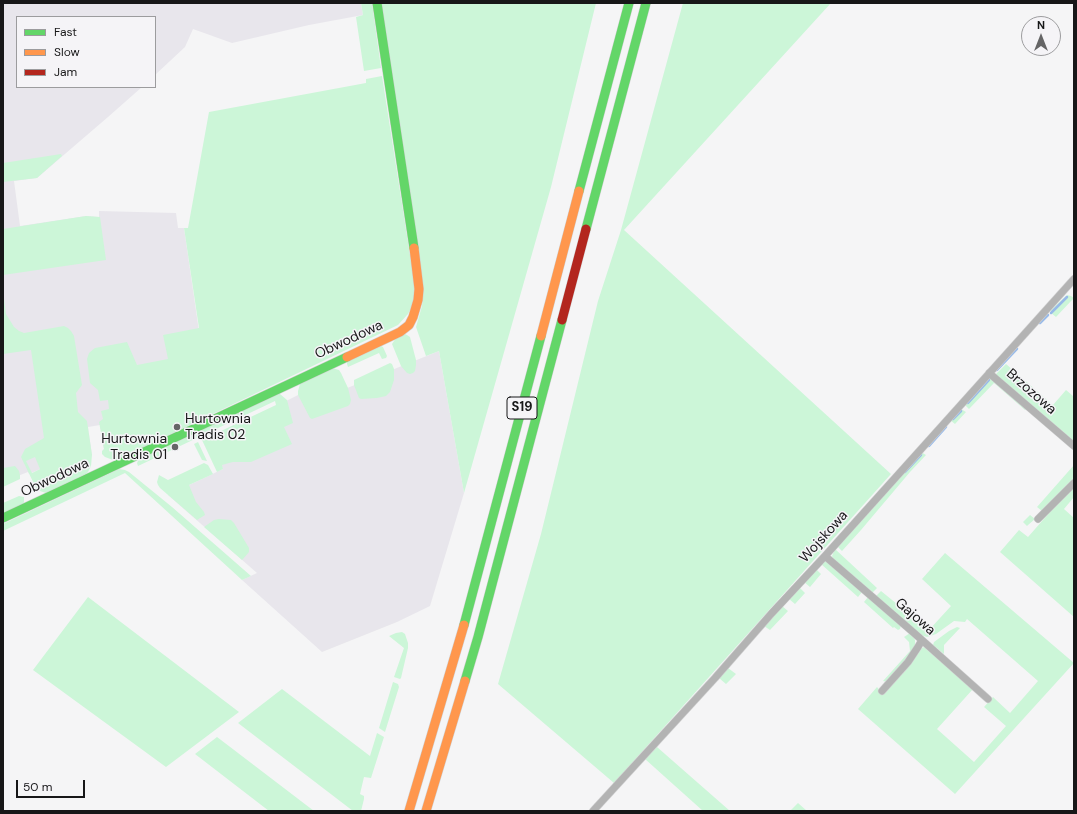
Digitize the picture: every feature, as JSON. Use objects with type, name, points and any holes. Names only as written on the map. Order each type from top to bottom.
[{"type":"main road","name":"Obwodowa","points":[[3,518],[400,332],[409,325],[418,300],[418,278],[377,3]]},
{"type":"main road","name":"S19","points":[[409,811],[462,634],[629,3]]},
{"type":"main road","name":"S19","points":[[426,811],[478,637],[646,3]]},
{"type":"street","name":"Wojskowa","points":[[593,811],[1074,279]]},
{"type":"street","name":"Brzozowa","points":[[989,372],[1074,446]]},
{"type":"street","points":[[1038,519],[1074,484]]},
{"type":"street","name":"Gajowa","points":[[825,556],[988,699]]},
{"type":"street","points":[[882,691],[908,662],[922,640]]},
{"type":"shaded area","points":[[3,3],[361,3],[363,15],[309,25],[232,43],[193,29],[185,47],[156,74],[156,16],[16,16],[16,88],[141,88],[37,178],[14,181],[20,226],[86,216],[99,217],[99,211],[176,213],[178,228],[184,228],[209,400],[104,450],[100,425],[88,427],[92,455],[49,465],[29,474],[28,472],[15,477],[3,472]]},
{"type":"shaded area","points":[[439,351],[464,493],[430,606],[397,622],[322,652],[242,580],[257,573],[168,495],[223,469],[212,445],[286,401],[298,395],[315,401]]},
{"type":"green space","points":[[361,3],[372,3],[381,68],[364,71],[356,17],[363,15]]},
{"type":"green space","points":[[381,3],[596,3],[551,187],[464,493],[439,351],[426,356],[416,327],[422,306],[423,294]]},
{"type":"green space","points":[[683,3],[831,3],[624,230],[891,474],[614,783],[498,684],[541,534],[598,301],[621,230]]},
{"type":"green space","points":[[382,76],[415,287],[414,302],[408,314],[398,325],[119,459],[113,460],[105,457],[102,454],[104,449],[99,422],[103,419],[101,411],[109,409],[108,400],[100,401],[98,390],[90,383],[87,359],[89,353],[95,348],[127,342],[137,365],[168,359],[163,335],[199,328],[184,228],[188,228],[209,112],[366,83],[366,79]]},
{"type":"green space","points":[[61,154],[62,156],[37,178],[3,182],[3,163]]},
{"type":"green space","points":[[86,216],[100,217],[106,260],[3,275],[3,229]]},
{"type":"green space","points":[[3,291],[6,314],[14,327],[19,331],[24,333],[64,326],[71,331],[74,336],[82,385],[76,393],[78,412],[87,421],[92,455],[91,466],[86,474],[46,493],[37,490],[21,457],[25,449],[44,438],[31,350],[3,354]],"holes":[[[35,457],[40,469],[32,473],[26,461]]]},
{"type":"green space","points":[[1067,295],[1074,299],[1056,317],[1051,313],[1051,310]]},
{"type":"green space","points":[[405,334],[410,337],[416,360],[415,371],[410,374],[407,373],[401,366],[392,344],[396,338]]},
{"type":"green space","points":[[381,346],[383,347],[387,356],[386,358],[382,359],[379,353],[348,367],[347,362]]},
{"type":"green space","points":[[390,363],[394,369],[394,380],[390,392],[386,396],[377,398],[359,398],[354,385],[354,380]]},
{"type":"green space","points":[[1006,364],[1053,405],[1066,390],[1073,396],[1074,395],[1074,443],[997,378],[996,374]]},
{"type":"green space","points":[[332,368],[339,370],[341,373],[348,388],[351,400],[350,404],[312,419],[310,418],[298,395],[300,384]]},
{"type":"green space","points":[[988,378],[990,378],[1026,409],[1025,410],[994,383],[969,409],[964,404]]},
{"type":"green space","points":[[276,394],[280,394],[287,400],[293,423],[284,427],[292,444],[251,462],[233,462],[222,465],[223,469],[217,472],[202,440],[276,405],[275,401],[138,466],[137,463],[139,459]]},
{"type":"green space","points":[[961,409],[966,412],[955,424],[950,420]]},
{"type":"green space","points":[[198,442],[207,461],[202,460],[194,444]]},
{"type":"green space","points":[[921,452],[926,455],[842,551],[837,546]]},
{"type":"green space","points":[[204,463],[208,465],[213,474],[189,485],[196,502],[205,515],[197,520],[160,488],[157,482],[159,475],[168,480]]},
{"type":"green space","points":[[1074,465],[1074,478],[1042,511],[1037,507]]},
{"type":"green space","points":[[15,466],[19,471],[20,479],[3,487],[3,468]]},
{"type":"green space","points":[[119,469],[129,472],[172,507],[251,576],[242,580],[125,473],[3,531],[3,524]]},
{"type":"green space","points":[[1074,488],[1074,497],[1064,509],[1074,518],[1074,617],[1000,552],[1019,530],[1028,537],[1057,504]]},
{"type":"green space","points":[[19,496],[24,497],[23,504],[3,513],[3,503]]},
{"type":"green space","points":[[1030,515],[1035,519],[1027,526],[1023,522]]},
{"type":"green space","points":[[214,520],[231,520],[249,548],[249,552],[242,560],[204,527]]},
{"type":"green space","points":[[835,549],[877,588],[872,593],[834,560],[832,556]]},
{"type":"green space","points":[[945,553],[1074,663],[955,794],[858,709],[877,687],[882,693],[905,671],[924,647],[973,689],[937,729],[974,762],[1006,726],[984,707],[993,697],[1010,713],[1038,681],[967,619],[965,622],[954,621],[936,634],[927,637],[921,635],[876,596],[881,591],[929,630],[951,606],[922,579]]},
{"type":"green space","points":[[826,560],[862,592],[858,597],[821,564]]},
{"type":"green space","points":[[816,569],[821,574],[810,587],[804,582]]},
{"type":"green space","points":[[799,587],[805,593],[795,604],[789,599]]},
{"type":"green space","points":[[88,597],[239,712],[166,767],[33,670]]},
{"type":"green space","points":[[868,597],[901,625],[900,629],[898,630],[894,627],[893,628],[864,602]]},
{"type":"green space","points":[[782,606],[788,611],[770,630],[764,626]]},
{"type":"green space","points":[[957,627],[960,628],[944,645],[944,654],[933,645],[934,642]]},
{"type":"green space","points":[[402,632],[405,634],[408,648],[400,679],[394,677],[404,648],[389,636]]},
{"type":"green space","points":[[910,633],[915,640],[915,646],[908,658],[888,682],[883,681],[910,651],[909,642],[904,637]]},
{"type":"green space","points":[[728,668],[736,674],[726,684],[719,678]]},
{"type":"green space","points":[[393,682],[398,684],[399,687],[385,732],[379,728]]},
{"type":"green space","points":[[282,689],[370,756],[377,733],[384,737],[371,778],[364,777],[360,794],[364,796],[361,811],[353,811],[238,723]]},
{"type":"green space","points":[[217,737],[314,811],[269,811],[195,754]]},
{"type":"green space","points":[[657,747],[730,811],[703,811],[645,759]]},
{"type":"green space","points":[[798,803],[807,811],[790,811]]},
{"type":"waterway","points":[[1051,313],[1067,297]]},
{"type":"waterway","points":[[1040,323],[1048,315]]},
{"type":"waterway","points":[[997,370],[1017,349]]},
{"type":"waterway","points":[[968,403],[989,380]]},
{"type":"waterway","points":[[953,419],[961,411]]},
{"type":"waterway","points":[[929,446],[946,427]]},
{"type":"waterway","points":[[905,472],[921,455]]},
{"type":"traffic: fast","points":[[377,3],[414,248]]},
{"type":"traffic: fast","points":[[579,191],[629,3]]},
{"type":"traffic: fast","points":[[586,229],[646,3]]},
{"type":"traffic: fast","points":[[465,681],[562,320]]},
{"type":"traffic: fast","points":[[464,625],[541,336]]},
{"type":"traffic: fast","points":[[3,518],[347,357]]},
{"type":"traffic: slow","points":[[541,336],[579,191]]},
{"type":"traffic: slow","points":[[347,357],[400,332],[409,325],[418,300],[419,289],[414,248]]},
{"type":"traffic: slow","points":[[409,811],[464,625]]},
{"type":"traffic: slow","points":[[426,811],[465,681]]},
{"type":"traffic: jam","points":[[562,320],[586,229]]},
{"type":"place","name":"Hurtownia Tradis 02","points":[[177,427]]},
{"type":"place","name":"Hurtownia Tradis 01","points":[[175,447]]}]
